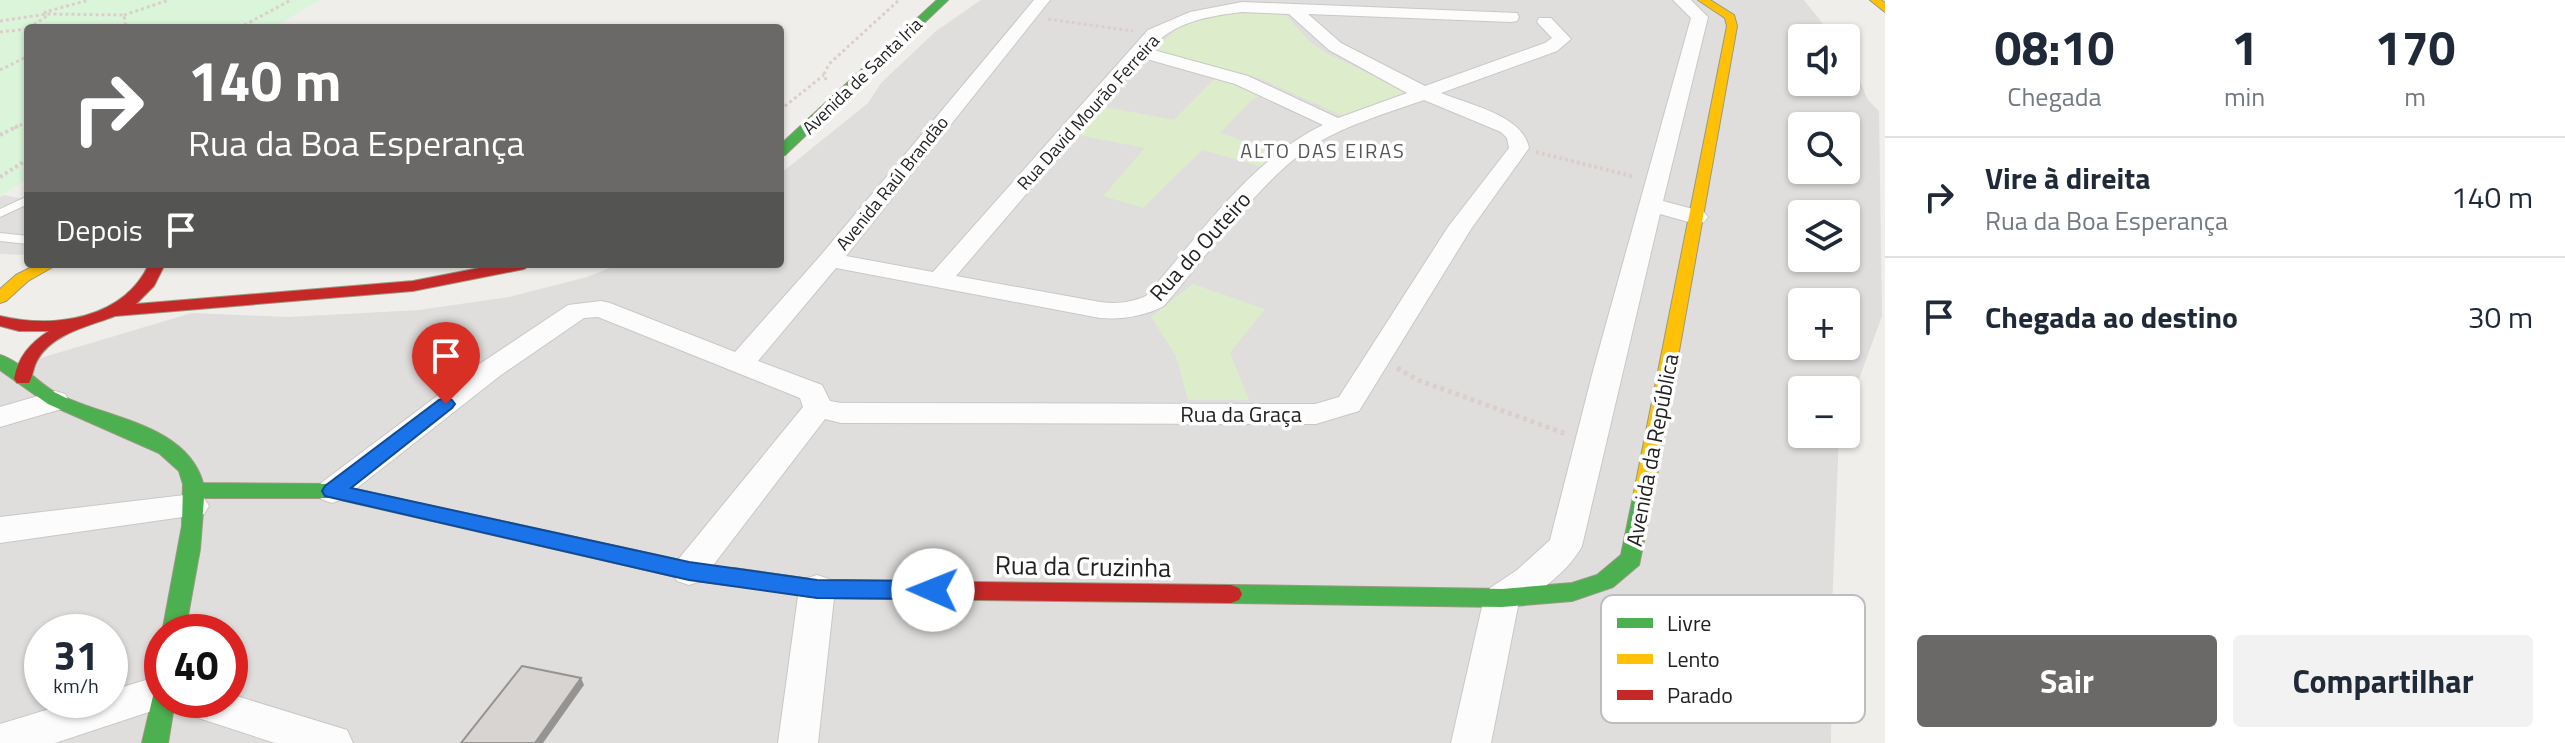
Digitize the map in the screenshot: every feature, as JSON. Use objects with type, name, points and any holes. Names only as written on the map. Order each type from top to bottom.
[{"type":"main road","name":"Avenida de Santa Iria","points":[[784,148],[943,0]]},
{"type":"main road","name":"Avenida da República","points":[[1502,598],[1554,594],[1598,585],[1620,574],[1631,559],[1732,26],[1730,17],[1703,0]]},
{"type":"main road","points":[[1875,0],[1885,9]]},
{"type":"main road","points":[[13,264],[24,264]]},
{"type":"main road","points":[[1,295],[22,278],[42,268]]},
{"type":"main road","points":[[110,311],[413,286],[504,268]]},
{"type":"main road","points":[[23,379],[24,363],[42,343],[78,322],[110,311],[137,296],[155,272],[216,296],[264,299]]},
{"type":"main road","points":[[0,321],[17,328],[78,322]]},
{"type":"main road","points":[[0,361],[55,401],[166,447],[188,465],[193,498],[176,614]]},
{"type":"main road","name":"Rua da Cruzinha","points":[[193,498],[332,491],[689,571],[817,589],[1502,598]]},
{"type":"main road","points":[[155,743],[160,718]]},
{"type":"street","name":"Avenida Raúl Brandão","points":[[740,364],[830,260],[1042,0]]},
{"type":"street","points":[[1471,743],[1502,598],[1529,580],[1565,546],[1700,17],[1681,0]]},
{"type":"street","points":[[1293,8],[1305,25],[1332,46],[1508,128],[1517,136],[1519,148]]},
{"type":"street","name":"Rua David Mourão Ferreira","points":[[939,280],[1154,34],[1178,21],[1216,10],[1293,8],[1529,14]]},
{"type":"street","name":"Rua do Outeiro","points":[[830,260],[1100,310],[1118,312],[1141,308],[1155,301],[1259,181],[1306,141],[1337,125],[1551,47],[1562,39],[1529,14]]},
{"type":"street","points":[[1140,52],[1232,75],[1270,90],[1337,125]]},
{"type":"street","name":"Rua da Graça","points":[[818,408],[841,413],[1316,414],[1349,404],[1460,227],[1519,148]]},
{"type":"street","points":[[1654,194],[1696,217]]},
{"type":"street","points":[[332,491],[491,369],[577,311],[601,309],[812,392],[818,408],[689,571]]},
{"type":"street","points":[[0,417],[55,401]]},
{"type":"street","points":[[0,530],[193,498]]},
{"type":"street","points":[[798,743],[817,589]]},
{"type":"street","points":[[0,742],[144,698]]},
{"type":"street","points":[[248,717],[333,743]]},
{"type":"lane","points":[[4,212],[24,201]]},
{"type":"lane","points":[[4,212],[24,211]]},
{"type":"lane","points":[[0,237],[24,240]]},
{"type":"path","points":[[0,21],[89,0]]},
{"type":"path","points":[[45,12],[124,15],[169,0]]},
{"type":"path","points":[[246,24],[291,0]]},
{"type":"path","points":[[34,24],[47,16],[45,12]]},
{"type":"path","points":[[124,15],[125,24]]},
{"type":"path","points":[[1027,17],[1154,34]]},
{"type":"path","points":[[0,32],[24,29]]},
{"type":"path","points":[[0,70],[24,58]]},
{"type":"path","points":[[784,107],[824,75]]},
{"type":"path","points":[[0,135],[24,124]]},
{"type":"path","points":[[1519,148],[1654,194]]},
{"type":"path","points":[[0,177],[24,162]]},
{"type":"path","points":[[1379,358],[1418,380],[1499,407],[1590,443]]},
{"type":"shaded area","points":[[981,0],[1804,0],[1823,24],[1788,24],[1788,96],[1860,96],[1860,82],[1868,100],[1879,111],[1882,316],[1860,376],[1788,376],[1788,448],[1838,448],[1833,595],[1601,595],[1601,723],[1831,723],[1831,743],[0,743],[0,370],[192,313],[289,317],[419,310],[509,297],[610,268],[784,268],[784,171],[868,103],[881,83],[936,31]]},
{"type":"shaded area","points":[[0,197],[24,199],[24,255],[0,254]]},
{"type":"green space","points":[[0,0],[320,0],[279,24],[24,24],[24,181],[0,196]]},
{"type":"green space","points":[[1236,11],[1284,13],[1310,42],[1328,54],[1415,95],[1343,116],[1261,79],[1155,50],[1179,26]]},
{"type":"green space","points":[[1216,77],[1264,94],[1253,99],[1220,133],[1283,154],[1266,168],[1202,150],[1143,208],[1103,196],[1145,148],[1078,135],[1100,106],[1174,120]]},
{"type":"green space","points":[[1193,284],[1265,309],[1230,353],[1249,400],[1188,400],[1176,356],[1151,317]]},
{"type":"building","points":[[522,666],[581,678],[535,743],[461,743]]},
{"type":"traffic: fast","points":[[784,148],[943,0]]},
{"type":"traffic: fast","points":[[0,361],[55,400],[166,448],[189,469],[193,484],[193,526],[177,614]]},
{"type":"traffic: fast","points":[[193,490],[332,491],[689,571],[734,577]]},
{"type":"traffic: fast","points":[[1231,594],[1502,598],[1572,592],[1605,581],[1631,559],[1643,497]]},
{"type":"traffic: fast","points":[[155,743],[160,718]]},
{"type":"traffic: slow","points":[[1643,497],[1732,26],[1730,17],[1703,0]]},
{"type":"traffic: slow","points":[[1875,0],[1885,9]]},
{"type":"traffic: slow","points":[[0,298],[22,278],[42,268]]},
{"type":"traffic: jam","points":[[0,321],[42,327],[91,319],[134,298],[149,283],[155,268]]},
{"type":"traffic: jam","points":[[110,311],[413,286],[504,268]]},
{"type":"traffic: jam","points":[[23,379],[25,368],[35,351],[78,322]]},
{"type":"traffic: jam","points":[[734,577],[817,589],[1231,594]]},
{"type":"district","name":"ALTO DAS EIRAS","points":[[1323,150]]},
{"type":"route","points":[[446,404],[332,491],[689,571],[817,589],[933,590]]}]
